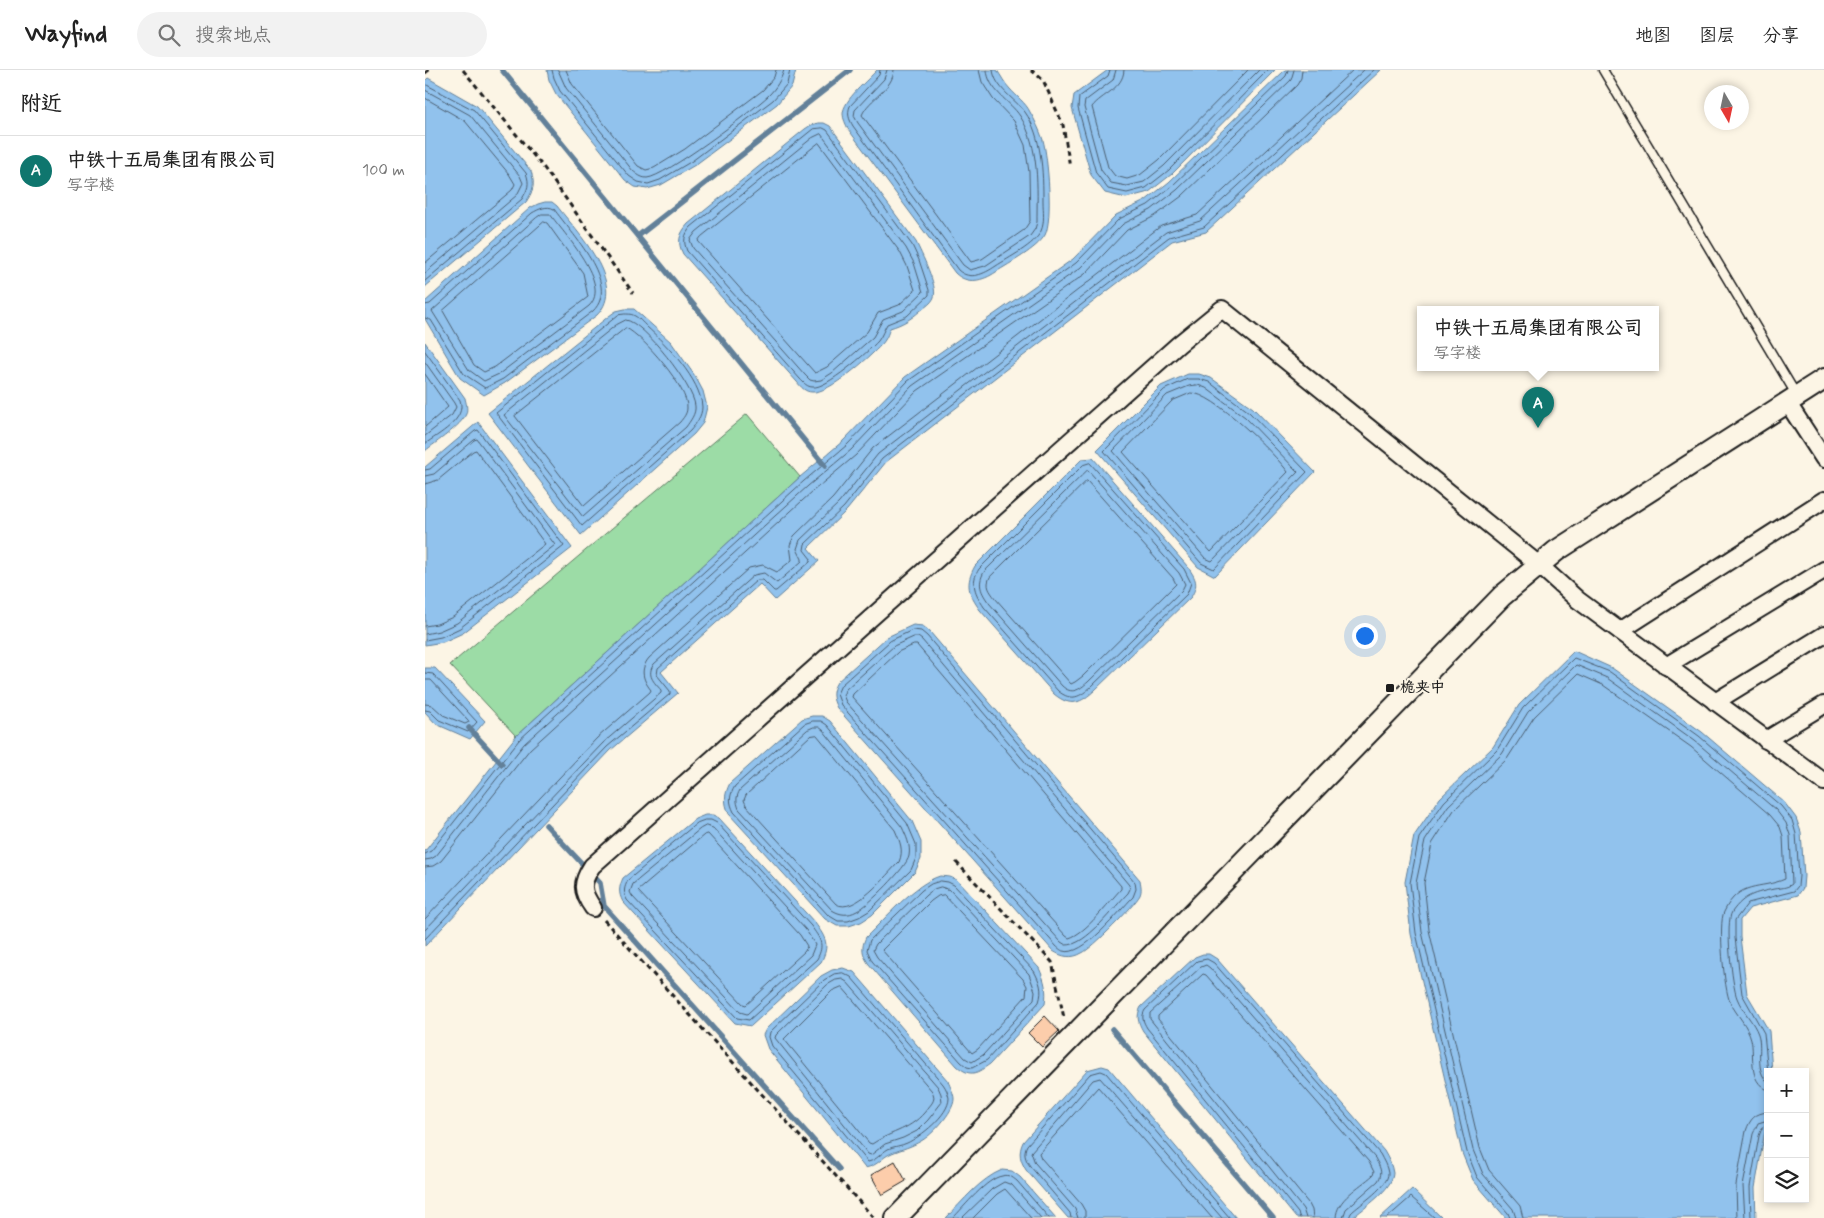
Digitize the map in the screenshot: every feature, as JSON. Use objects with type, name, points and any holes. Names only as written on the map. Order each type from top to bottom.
[{"type":"street","points":[[593,908],[586,898],[583,887],[585,876],[592,866],[1171,351],[1222,309],[1539,565],[1578,600],[1824,782]]},
{"type":"street","points":[[896,1218],[1502,596],[1556,551],[1824,379]]},
{"type":"street","points":[[1792,399],[1824,459]]},
{"type":"street","points":[[1620,631],[1824,500]]},
{"type":"street","points":[[1666,666],[1824,570]]},
{"type":"street","points":[[1715,702],[1824,635]]},
{"type":"street","points":[[1766,740],[1824,705]]},
{"type":"lane","points":[[1603,70],[1792,399]]},
{"type":"path","points":[[425,74],[429,70]]},
{"type":"path","points":[[463,70],[544,168],[633,293]]},
{"type":"path","points":[[1031,70],[1043,80],[1063,125],[1070,167]]},
{"type":"path","points":[[956,862],[1052,962],[1069,1040]]},
{"type":"path","points":[[593,908],[874,1218]]},
{"type":"green space","points":[[747,414],[800,477],[516,736],[450,665]]},
{"type":"water","points":[[547,70],[796,70],[792,86],[777,104],[695,165],[661,185],[647,189],[635,187],[625,180],[556,94],[549,80]]},
{"type":"water","points":[[877,70],[997,70],[1008,87],[1028,109],[1043,140],[1048,174],[1049,216],[1045,235],[1036,245],[1016,260],[986,278],[970,280],[960,277],[955,273],[848,129],[845,122],[843,114],[847,103]]},
{"type":"water","points":[[1108,70],[1275,70],[1172,174],[1149,192],[1126,198],[1105,193],[1091,175],[1072,108],[1074,95]]},
{"type":"water","points":[[1285,70],[1381,70],[1206,232],[1172,241],[886,462],[847,510],[808,548],[819,561],[775,600],[760,584],[661,672],[678,693],[611,750],[425,946],[425,851],[516,736],[800,477],[843,441],[905,377],[1073,259],[1116,215],[1145,201],[1169,182]]},
{"type":"water","points":[[428,78],[477,106],[531,171],[533,183],[531,194],[526,202],[425,287],[425,81]]},
{"type":"water","points":[[818,123],[830,126],[916,242],[934,285],[935,292],[930,303],[907,321],[890,328],[883,343],[859,366],[828,387],[810,392],[800,386],[683,254],[680,242],[681,235],[688,224],[805,129]]},
{"type":"water","points":[[545,202],[552,202],[557,206],[587,244],[596,259],[607,289],[605,302],[597,315],[505,383],[484,395],[460,378],[425,319],[425,302],[530,208]]},
{"type":"water","points":[[634,309],[671,342],[695,376],[703,391],[707,407],[703,423],[694,434],[581,535],[488,413],[609,316],[616,311]]},
{"type":"water","points":[[425,342],[465,398],[467,410],[459,424],[425,451]]},
{"type":"water","points":[[1188,374],[1199,374],[1211,378],[1253,408],[1315,472],[1215,576],[1198,567],[1097,450],[1161,386]]},
{"type":"water","points":[[478,422],[572,548],[463,633],[443,642],[425,645],[425,467]]},
{"type":"water","points":[[1093,458],[1188,567],[1195,578],[1196,585],[1191,597],[1095,690],[1080,701],[1071,702],[1054,694],[980,610],[973,598],[969,583],[975,566],[1082,459]]},
{"type":"water","points":[[913,625],[923,626],[930,632],[1140,880],[1140,895],[1103,936],[1082,953],[1067,957],[1053,951],[837,708],[833,695],[837,682],[887,637]]},
{"type":"water","points":[[1574,651],[1612,668],[1702,732],[1784,802],[1796,818],[1801,832],[1803,888],[1798,895],[1750,908],[1740,920],[1740,937],[1747,994],[1769,1031],[1772,1068],[1764,1068],[1764,1136],[1755,1188],[1756,1218],[1506,1218],[1473,1180],[1462,1153],[1411,934],[1405,882],[1414,836],[1440,798],[1493,747],[1519,705]]},
{"type":"water","points":[[425,668],[435,668],[485,721],[470,739],[436,724],[425,712]]},
{"type":"water","points":[[822,716],[830,721],[912,821],[921,842],[921,859],[915,872],[872,915],[861,922],[849,926],[837,926],[825,919],[729,814],[726,806],[726,795],[730,783],[802,719]]},
{"type":"water","points":[[705,815],[713,815],[719,818],[815,923],[826,942],[821,962],[751,1026],[735,1023],[623,902],[620,896],[623,878],[695,819]]},
{"type":"water","points":[[940,876],[957,880],[1039,968],[1045,986],[1045,1004],[990,1064],[974,1073],[966,1072],[957,1066],[864,956],[863,944],[866,937],[910,894],[930,880]]},
{"type":"water","points":[[1209,954],[1217,959],[1384,1151],[1390,1162],[1393,1173],[1392,1179],[1377,1198],[1352,1218],[1296,1218],[1143,1031],[1138,1019],[1141,1007],[1195,957]]},
{"type":"water","points":[[843,968],[854,972],[948,1081],[954,1097],[953,1104],[946,1117],[925,1138],[865,1168],[768,1049],[763,1035],[766,1029],[821,976],[832,970]]},
{"type":"water","points":[[1102,1066],[1109,1068],[1236,1218],[1068,1218],[1026,1170],[1020,1153],[1023,1142],[1087,1070]]},
{"type":"water","points":[[1002,1170],[1012,1171],[1020,1177],[1056,1218],[946,1218],[986,1179]]},
{"type":"water","points":[[1412,1189],[1442,1218],[1380,1218]]},
{"type":"building","points":[[1045,1016],[1059,1031],[1042,1047],[1028,1033]]},
{"type":"building","points":[[895,1161],[906,1181],[882,1195],[871,1175]]},
{"type":"waterway","points":[[502,70],[825,466]]},
{"type":"waterway","points":[[638,236],[850,70]]},
{"type":"waterway","points":[[469,728],[502,764]]},
{"type":"waterway","points":[[546,825],[600,883],[604,906],[839,1169]]},
{"type":"waterway","points":[[1112,1029],[1273,1218]]},
{"type":"place","name":"中铁十五局集团有限公司","points":[[1538,428]]},
{"type":"place","name":"桅夹中","points":[[1390,688]]}]
